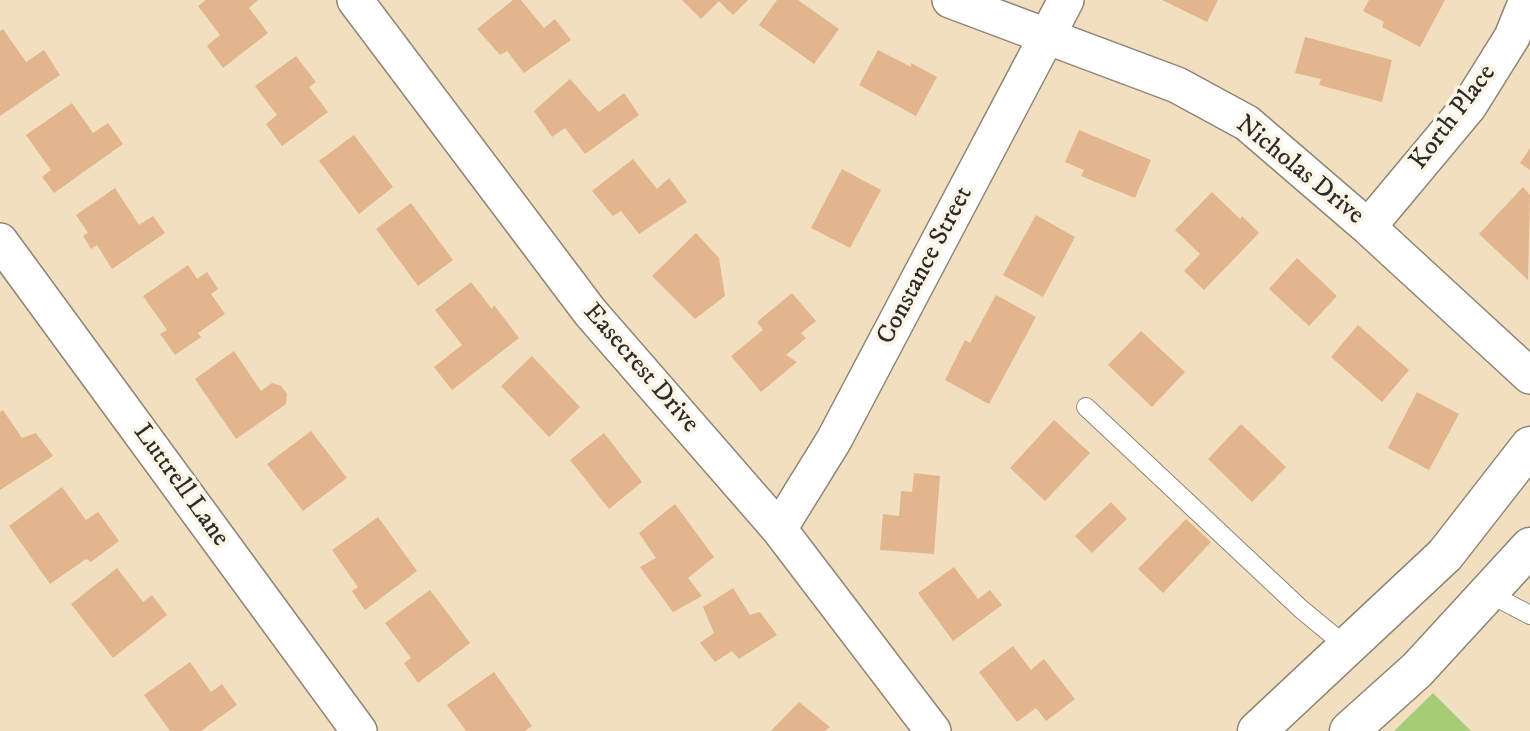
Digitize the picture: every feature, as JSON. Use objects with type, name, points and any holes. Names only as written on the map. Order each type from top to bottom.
[{"type":"main road","points":[[1257,731],[1444,555],[1530,446]]},
{"type":"main road","points":[[1349,731],[1417,670],[1530,547]]},
{"type":"street","name":"Easecrest Drive","points":[[355,0],[590,312],[779,529],[931,730]]},
{"type":"street","name":"Nicholas Drive","points":[[950,0],[1177,85],[1247,123],[1368,227],[1530,376]]},
{"type":"street","name":"Constance Street","points":[[779,529],[834,440],[1066,0]]},
{"type":"street","name":"Korth Place","points":[[1368,227],[1469,106],[1512,37],[1527,0]]},
{"type":"street","name":"Luttrell Lane","points":[[0,241],[359,731]]},
{"type":"lane","points":[[1086,407],[1301,609],[1347,647]]},
{"type":"lane","points":[[1488,593],[1530,615]]},
{"type":"green space","points":[[1433,693],[1471,731],[1394,731]]},
{"type":"building","points":[[206,0],[258,0],[249,8],[268,33],[223,68],[207,46],[220,35],[198,6]]},
{"type":"building","points":[[513,0],[521,0],[544,28],[555,19],[571,40],[524,73],[507,51],[500,55],[477,29]]},
{"type":"building","points":[[682,0],[748,0],[733,15],[719,1],[701,19]]},
{"type":"building","points":[[777,0],[798,0],[839,29],[814,64],[759,25]]},
{"type":"building","points":[[1162,0],[1218,0],[1207,22]]},
{"type":"building","points":[[1369,0],[1445,0],[1420,47],[1382,27],[1384,22],[1363,11]]},
{"type":"building","points":[[3,29],[26,62],[44,50],[60,75],[0,116],[0,31]]},
{"type":"building","points":[[1305,37],[1392,60],[1382,102],[1319,85],[1321,79],[1295,73]]},
{"type":"building","points":[[878,50],[937,77],[916,116],[859,85]]},
{"type":"building","points":[[296,56],[316,82],[309,87],[328,112],[282,146],[266,124],[277,115],[255,86]]},
{"type":"building","points":[[570,79],[599,112],[624,93],[639,115],[585,154],[565,128],[552,137],[534,111]]},
{"type":"building","points":[[72,103],[93,133],[108,123],[123,144],[54,193],[42,177],[51,170],[26,135]]},
{"type":"building","points":[[1079,130],[1151,160],[1135,198],[1081,176],[1084,170],[1065,162]]},
{"type":"building","points":[[354,135],[393,187],[359,214],[319,161]]},
{"type":"building","points":[[1530,148],[1530,170],[1520,163]]},
{"type":"building","points":[[633,159],[657,189],[669,178],[687,202],[639,234],[621,211],[613,216],[592,191]]},
{"type":"building","points":[[842,169],[881,190],[850,248],[811,228]]},
{"type":"building","points":[[1523,187],[1530,195],[1528,280],[1479,234]]},
{"type":"building","points":[[115,188],[139,225],[153,216],[165,233],[112,269],[97,245],[91,249],[83,236],[88,233],[76,215]]},
{"type":"building","points":[[1212,192],[1259,233],[1204,290],[1184,271],[1200,254],[1175,230]]},
{"type":"building","points":[[411,203],[453,260],[418,286],[376,229]]},
{"type":"building","points":[[1036,215],[1075,237],[1043,297],[1003,275]]},
{"type":"building","points":[[696,233],[719,258],[725,296],[695,319],[652,276]]},
{"type":"building","points":[[1297,258],[1337,296],[1309,326],[1269,289]]},
{"type":"building","points":[[188,265],[197,279],[207,272],[218,289],[211,294],[225,314],[198,333],[201,337],[175,355],[160,334],[167,330],[143,296]]},
{"type":"building","points":[[471,282],[492,309],[494,305],[519,338],[452,390],[434,367],[462,345],[435,310]]},
{"type":"building","points":[[792,293],[816,321],[801,333],[806,338],[786,355],[797,362],[761,392],[731,356],[763,330],[757,322]]},
{"type":"building","points":[[996,295],[1036,317],[989,404],[945,380],[965,340],[970,343]]},
{"type":"building","points":[[1358,325],[1409,370],[1382,402],[1331,357]]},
{"type":"building","points":[[1141,331],[1185,372],[1152,407],[1108,365]]},
{"type":"building","points":[[234,351],[261,391],[272,383],[281,386],[287,394],[286,404],[236,439],[195,379]]},
{"type":"building","points":[[532,356],[580,407],[549,437],[501,386]]},
{"type":"building","points":[[1417,392],[1459,414],[1429,470],[1388,448]]},
{"type":"building","points":[[3,410],[22,438],[36,433],[53,456],[0,490],[0,412]]},
{"type":"building","points":[[1054,420],[1090,453],[1045,501],[1010,468]]},
{"type":"building","points":[[1241,424],[1286,467],[1252,502],[1208,459]]},
{"type":"building","points":[[311,431],[347,478],[303,511],[267,464]]},
{"type":"building","points":[[604,433],[642,482],[609,509],[570,460]]},
{"type":"building","points":[[914,473],[940,476],[934,554],[880,550],[883,514],[899,516],[901,491],[912,492]]},
{"type":"building","points":[[62,487],[86,520],[98,512],[119,541],[91,562],[86,559],[50,584],[9,526]]},
{"type":"building","points":[[1111,502],[1127,519],[1092,553],[1075,536]]},
{"type":"building","points":[[675,504],[714,557],[688,578],[702,596],[673,612],[640,567],[656,558],[639,533]]},
{"type":"building","points":[[378,517],[417,571],[365,610],[352,591],[358,587],[332,550]]},
{"type":"building","points":[[1186,519],[1211,542],[1163,593],[1138,569]]},
{"type":"building","points":[[954,567],[978,599],[990,590],[1002,605],[953,641],[918,593]]},
{"type":"building","points":[[117,568],[143,602],[152,595],[167,615],[113,658],[71,604]]},
{"type":"building","points":[[733,588],[750,615],[760,612],[777,635],[739,659],[732,651],[715,662],[700,643],[714,633],[703,607]]},
{"type":"building","points":[[430,590],[470,643],[418,683],[404,663],[411,658],[385,623]]},
{"type":"building","points":[[1013,646],[1031,670],[1044,659],[1075,699],[1046,721],[1036,708],[1017,722],[979,672]]},
{"type":"building","points":[[190,662],[211,692],[222,684],[237,705],[201,731],[170,731],[144,695]]},
{"type":"building","points":[[494,672],[532,726],[525,731],[466,731],[447,705]]},
{"type":"building","points":[[799,702],[830,727],[825,731],[771,731]]}]
